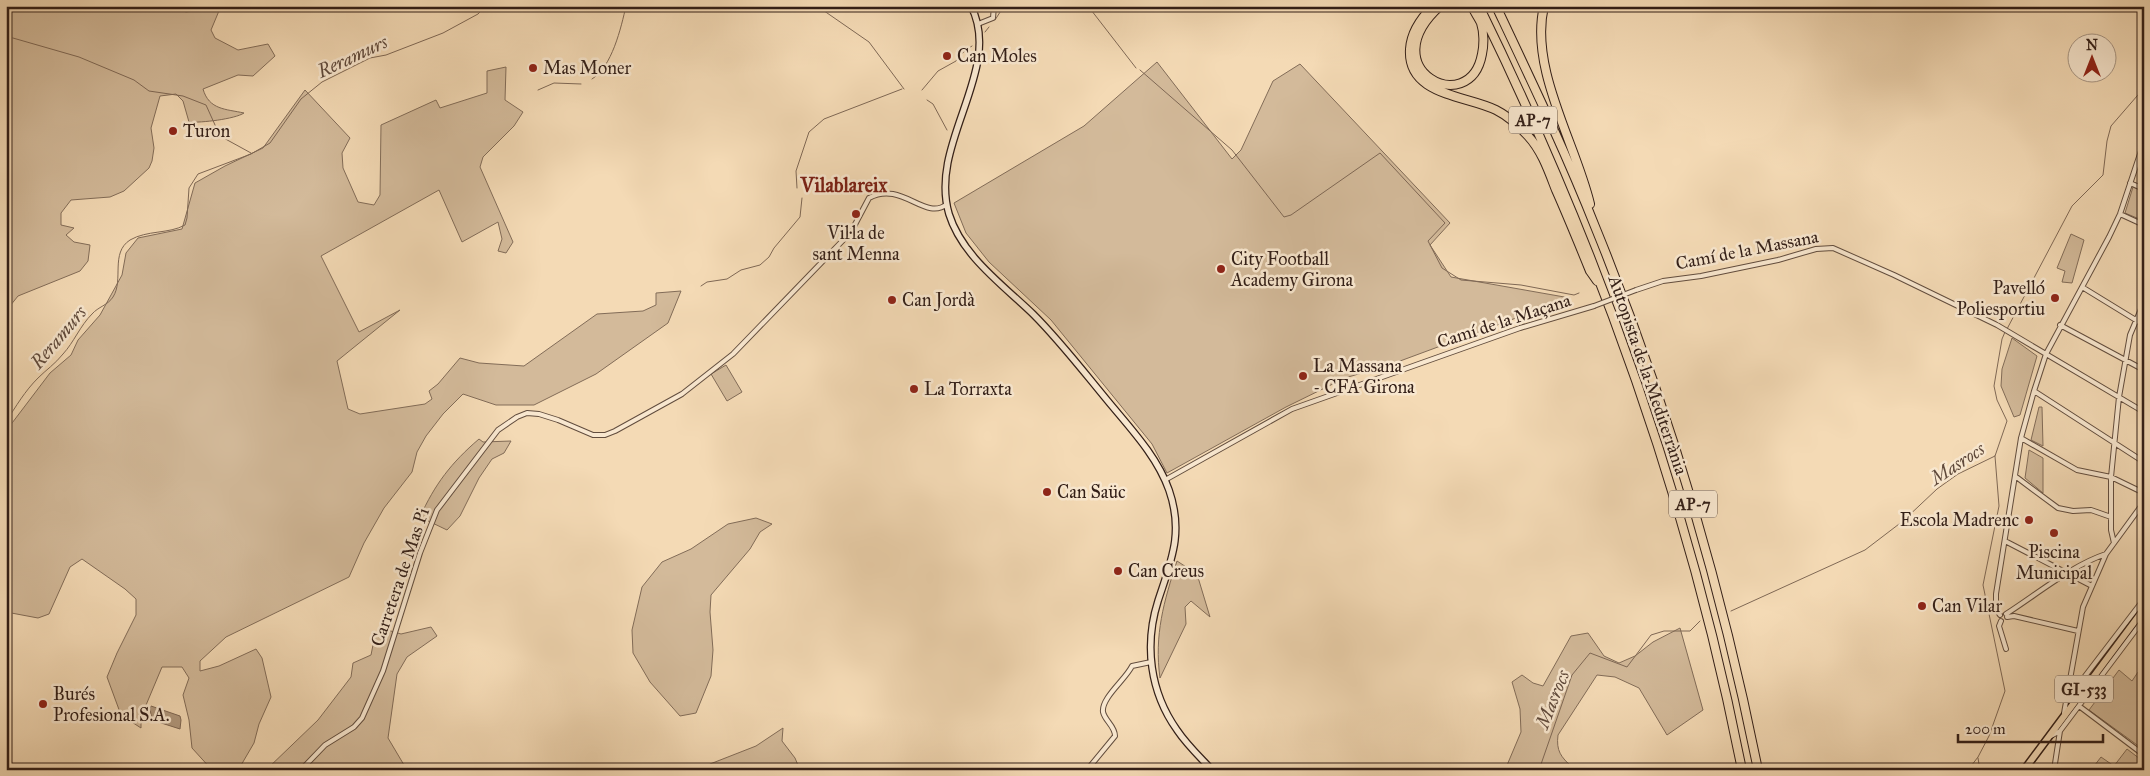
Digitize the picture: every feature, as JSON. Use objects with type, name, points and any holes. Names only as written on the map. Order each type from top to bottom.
[{"type":"highway","points":[[1432,6],[1418,24],[1410,45],[1411,62],[1419,77],[1425,83],[1441,92],[1494,109],[1511,120],[1530,138],[1549,173],[1590,271],[1605,293]]},
{"type":"highway","points":[[1440,6],[1420,32],[1416,41],[1416,57],[1418,65],[1427,77],[1433,81],[1447,84],[1461,83],[1468,80],[1481,60],[1483,42],[1481,24],[1472,6]]},
{"type":"highway","name":"Autopista de la Mediterrània","points":[[1479,6],[1545,147],[1605,293],[1642,397],[1671,485],[1709,621],[1742,770]]},
{"type":"highway","name":"Autopista de la Mediterrània","points":[[1496,6],[1596,226],[1646,359],[1690,495],[1720,600],[1758,770]]},
{"type":"highway","points":[[1544,6],[1541,31],[1548,75],[1568,142],[1586,189],[1596,226]]},
{"type":"main road","name":"GI-533","points":[[2024,770],[2144,609]]},
{"type":"street","points":[[972,6],[978,24],[980,42],[977,64],[946,169],[947,204],[953,224],[972,255],[1042,324],[1084,372],[1148,450],[1165,480],[1175,512],[1176,542],[1154,616],[1151,636],[1151,662],[1158,696],[1169,718],[1181,736],[1212,770]]},
{"type":"street","points":[[978,24],[993,18],[994,6]]},
{"type":"street","points":[[2006,649],[1999,626],[2001,621],[1996,609],[1996,594],[2021,438],[2046,354],[2120,214],[2144,142]]},
{"type":"street","points":[[2130,183],[2144,188]]},
{"type":"street","name":"Carretera de Mas Pi","points":[[301,770],[325,745],[354,727],[369,706],[383,672],[420,553],[437,510],[498,430],[517,416],[527,413],[539,414],[558,420],[593,435],[605,435],[615,430],[682,394],[733,354],[851,232],[869,198],[890,192],[902,195],[931,210],[947,204]]},
{"type":"street","points":[[2120,214],[2144,224]]},
{"type":"street","name":"Camí de la Massana","points":[[1636,290],[1663,281],[1701,276],[1778,260],[1816,249],[1833,248],[1894,275],[1997,326],[2144,412]]},
{"type":"street","points":[[2082,287],[2144,325]]},
{"type":"street","name":"Camí de la Maçana","points":[[1165,480],[1292,409],[1520,328],[1594,306],[1636,290]]},
{"type":"street","points":[[2114,543],[2111,530],[2111,477],[2114,443],[2130,335],[2144,302]]},
{"type":"street","points":[[2060,325],[2144,370]]},
{"type":"street","points":[[2034,391],[2144,462]]},
{"type":"street","points":[[2021,438],[2077,470],[2111,477],[2144,493]]},
{"type":"street","points":[[2015,476],[2058,508],[2073,511],[2091,510],[2111,517]]},
{"type":"street","points":[[2064,715],[2076,659],[2078,631],[2083,608],[2106,554],[2144,502]]},
{"type":"street","points":[[2005,541],[2092,586]]},
{"type":"street","points":[[2001,621],[2005,620],[2007,616],[2067,574],[2106,554]]},
{"type":"street","points":[[2067,699],[2144,599]]},
{"type":"street","points":[[2000,615],[2002,613],[2007,616],[2078,631]]},
{"type":"street","points":[[2049,736],[2060,731],[2144,619]]},
{"type":"street","points":[[1087,770],[1115,736],[1115,732],[1104,713],[1104,704],[1132,666],[1151,662]]},
{"type":"street","points":[[2079,706],[2144,755]]},
{"type":"street","points":[[2054,770],[2060,731]]},
{"type":"shaded area","points":[[6,6],[172,6],[186,12],[198,10],[204,6],[221,6],[211,30],[215,38],[238,50],[268,44],[275,56],[253,76],[238,75],[203,89],[209,101],[214,105],[244,113],[240,115],[218,120],[189,122],[183,101],[176,94],[160,96],[151,128],[154,148],[149,168],[124,191],[110,197],[71,200],[61,213],[61,225],[74,228],[66,235],[74,242],[90,245],[88,261],[80,271],[18,296],[6,311]]},
{"type":"shaded area","name":"City Football Academy Girona","points":[[1157,62],[1232,159],[1241,150],[1273,81],[1300,64],[1450,223],[1430,245],[1451,277],[1570,298],[1392,364],[1345,378],[1286,407],[1167,473],[1152,444],[1051,320],[989,262],[966,233],[954,203],[1084,126]]},
{"type":"shaded area","points":[[506,67],[505,100],[523,112],[514,126],[483,157],[480,167],[513,242],[506,253],[498,251],[502,239],[498,222],[462,242],[439,190],[321,256],[359,332],[400,310],[337,361],[348,409],[360,414],[425,404],[432,399],[429,391],[438,384],[460,358],[479,363],[524,366],[597,314],[643,311],[656,305],[656,293],[681,291],[668,323],[596,374],[534,405],[496,405],[463,394],[443,414],[426,436],[417,452],[412,472],[384,508],[364,543],[349,577],[226,637],[200,661],[200,671],[219,666],[256,649],[262,658],[271,697],[259,724],[254,743],[240,767],[243,770],[212,770],[192,748],[189,720],[183,695],[189,678],[182,667],[162,667],[141,717],[141,728],[121,715],[107,677],[136,615],[136,599],[125,589],[82,559],[70,567],[49,614],[38,618],[6,612],[6,431],[50,373],[71,355],[78,340],[100,315],[122,275],[126,253],[138,238],[182,229],[195,183],[263,148],[305,90],[350,138],[342,153],[343,168],[358,202],[374,205],[380,195],[381,125],[436,100],[440,108],[487,93],[487,71]]},
{"type":"shaded area","points":[[2133,187],[2144,192],[2144,221],[2125,213]]},
{"type":"shaded area","points":[[2071,234],[2084,240],[2072,283],[2062,282],[2065,271],[2057,268]]},
{"type":"shaded area","points":[[2012,338],[2037,356],[2020,415],[2014,417],[2001,386],[2002,369]]},
{"type":"shaded area","points":[[726,365],[742,392],[727,401],[711,374]]},
{"type":"shaded area","points":[[2039,407],[2042,407],[2043,446],[2031,440]]},
{"type":"shaded area","points":[[479,439],[483,442],[511,441],[504,453],[492,459],[479,478],[460,516],[447,530],[420,517],[445,475]]},
{"type":"shaded area","points":[[2029,450],[2043,458],[2043,493],[2025,478]]},
{"type":"shaded area","points":[[756,518],[772,524],[760,532],[750,549],[711,595],[710,612],[713,650],[711,676],[696,713],[680,716],[650,682],[633,653],[632,630],[642,587],[662,562],[691,549],[728,524]]},
{"type":"shaded area","points":[[1177,561],[1197,574],[1210,617],[1191,601],[1185,607],[1186,624],[1160,678],[1158,647],[1161,618]]},
{"type":"shaded area","points":[[431,627],[437,636],[407,657],[397,674],[388,738],[407,770],[266,770],[318,720],[351,677],[353,663],[371,655],[375,635],[384,629],[401,634]]},
{"type":"shaded area","points":[[1680,628],[1703,710],[1667,735],[1639,688],[1615,677],[1597,675],[1558,735],[1560,753],[1572,767],[1569,770],[1505,770],[1521,732],[1520,709],[1512,682],[1522,675],[1533,683],[1543,686],[1571,636],[1588,633],[1604,656],[1619,663],[1635,656],[1653,642]]},
{"type":"shaded area","points":[[2119,670],[2132,681],[2138,672],[2144,676],[2144,750],[2089,710]]},
{"type":"shaded area","points":[[151,706],[180,716],[180,729],[152,720]]},
{"type":"shaded area","points":[[783,728],[782,741],[795,758],[800,770],[703,770],[710,764],[756,746]]},
{"type":"shaded area","points":[[2127,749],[2144,762],[2144,770],[2091,770],[2101,757],[2114,766]]},
{"type":"waterway","name":"Reramurs","points":[[6,422],[29,388],[63,354],[88,319],[113,297],[116,290],[120,252],[124,245],[137,237],[172,230],[185,225],[189,188],[198,174],[251,154],[270,143],[301,99],[322,82],[370,58],[386,55],[443,33],[478,14],[486,6]]},
{"type":"waterway","points":[[592,79],[605,66],[615,46],[626,6]]},
{"type":"waterway","points":[[817,6],[869,42],[904,89]]},
{"type":"waterway","points":[[995,20],[1004,6]]},
{"type":"waterway","points":[[1088,6],[1136,68]]},
{"type":"waterway","points":[[985,32],[989,27]]},
{"type":"waterway","points":[[6,36],[79,57],[134,80],[149,91],[183,96],[206,105],[220,136],[251,153]]},
{"type":"waterway","points":[[922,90],[938,71],[956,61],[961,54],[972,46]]},
{"type":"waterway","points":[[1140,70],[1232,150],[1284,217],[1291,215],[1380,153],[1445,223],[1428,241],[1442,268],[1461,280],[1521,285],[1574,295],[1579,293]]},
{"type":"waterway","points":[[538,90],[554,83],[581,84]]},
{"type":"waterway","name":"Masrocs","points":[[2007,329],[2072,206],[2103,175],[2107,141],[2111,126],[2144,88]]},
{"type":"waterway","points":[[797,188],[796,171],[809,132],[824,119],[902,89]]},
{"type":"waterway","points":[[927,100],[933,104],[947,130]]},
{"type":"waterway","points":[[701,286],[707,282],[727,279],[741,270],[760,265],[769,257],[774,248],[800,217],[802,198]]},
{"type":"waterway","name":"Masrocs","points":[[1731,611],[1865,550],[1903,521],[1937,489],[1958,474],[1995,456],[2007,421],[1997,400],[1994,386],[2002,339],[2005,332]]},
{"type":"waterway","points":[[1968,770],[1978,757],[1989,736],[2005,691],[1983,585],[1999,506],[1995,456]]},
{"type":"waterway","name":"Masrocs","points":[[1539,770],[1572,675],[1590,653],[1627,667],[1651,635],[1664,631],[1690,631],[1700,621]]},
{"type":"waterway","points":[[1978,758],[1980,770]]},
{"type":"place","name":"Can Moles","points":[[947,56]]},
{"type":"place","name":"Mas Moner","points":[[533,68]]},
{"type":"place","name":"Turon","points":[[173,131]]},
{"type":"place","name":"Vil·la de sant Menna","points":[[856,214]]},
{"type":"place","name":"City Football Academy Girona","points":[[1221,269]]},
{"type":"place","name":"Pavelló Poliesportiu","points":[[2055,298]]},
{"type":"place","name":"Can Jordà","points":[[892,300]]},
{"type":"place","name":"La Massana - CFA Girona","points":[[1303,376]]},
{"type":"place","name":"La Torraxta","points":[[914,389]]},
{"type":"place","name":"Can Saüc","points":[[1047,492]]},
{"type":"place","name":"Escola Madrenc","points":[[2029,520]]},
{"type":"place","name":"Piscina Municipal","points":[[2054,533]]},
{"type":"place","name":"Can Creus","points":[[1118,571]]},
{"type":"place","name":"Can Vilar","points":[[1922,606]]},
{"type":"place","name":"Burés Profesional S.A.","points":[[43,704]]},
{"type":"district","name":"Vilablareix","points":[[844,185]]}]
